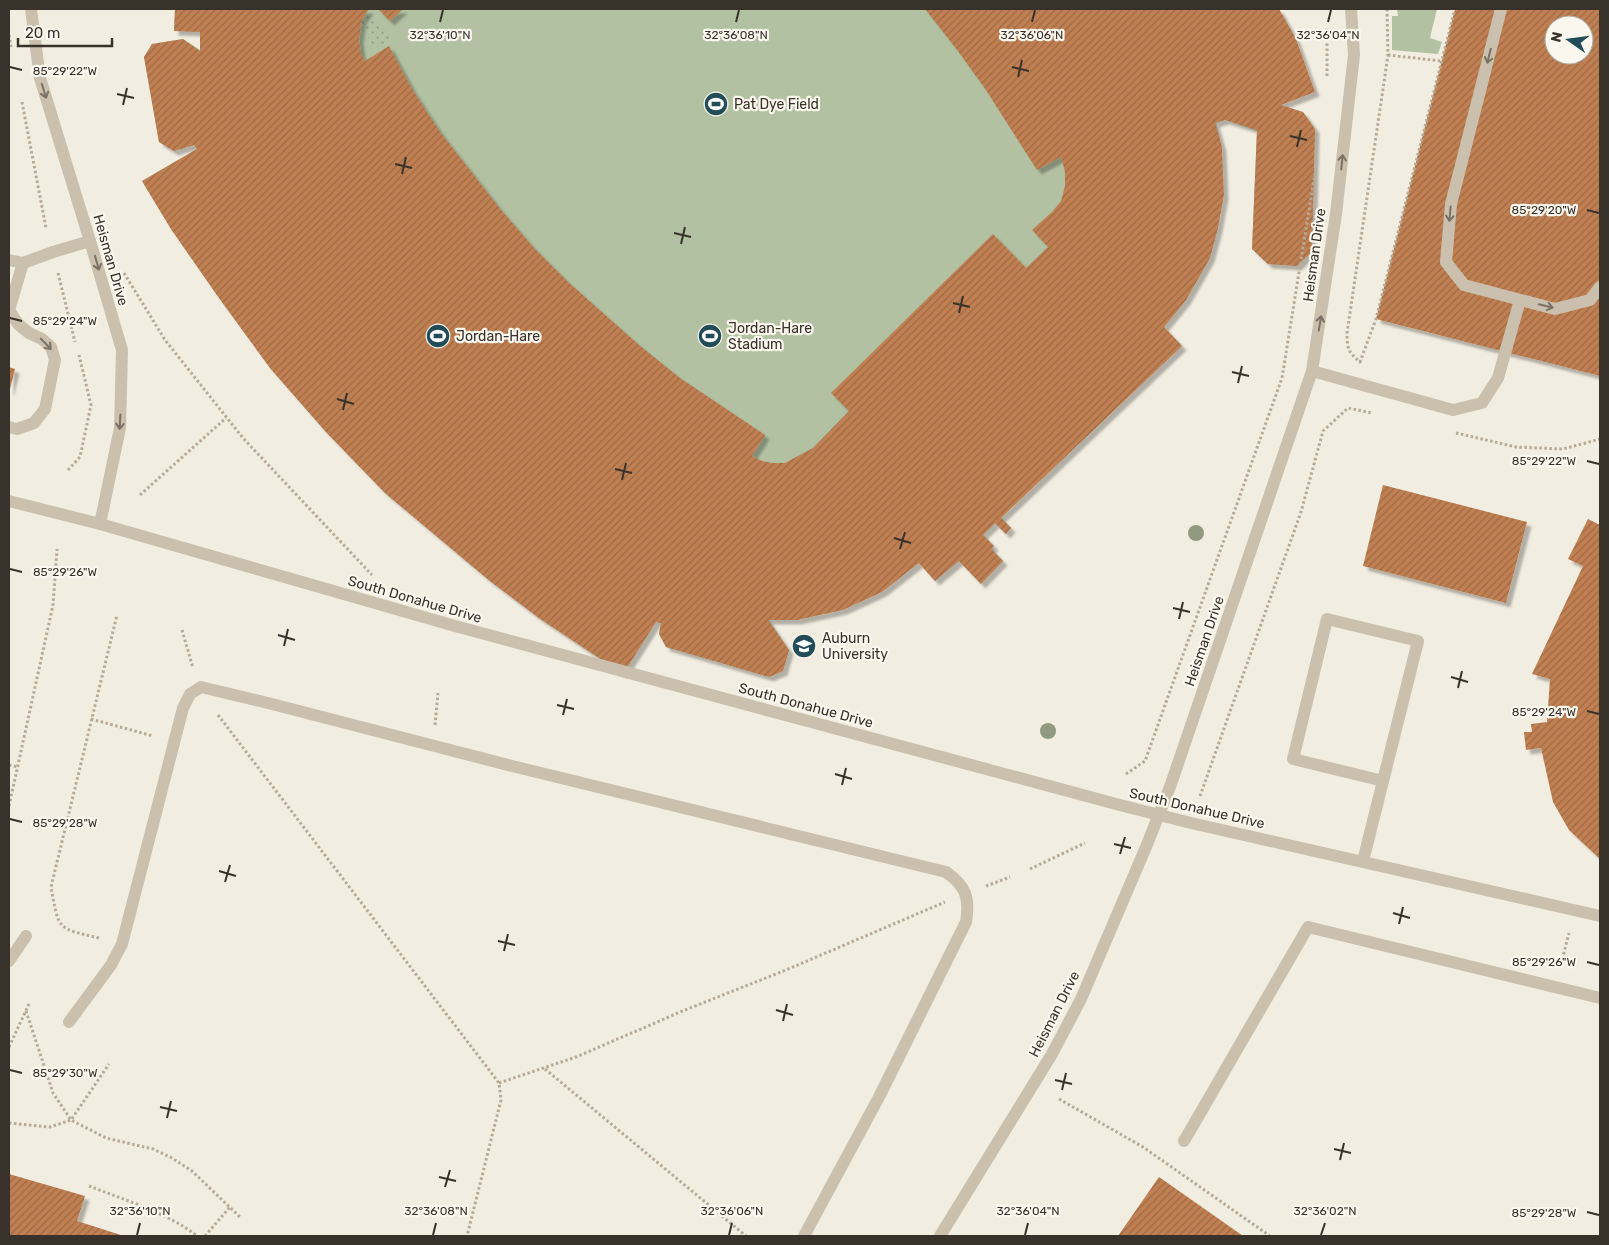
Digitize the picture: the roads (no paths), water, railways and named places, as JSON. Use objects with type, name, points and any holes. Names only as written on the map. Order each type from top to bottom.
[{"type":"street","name":"Heisman Drive","points":[[31,9],[40,78],[122,350],[120,428],[100,524]]},
{"type":"street","name":"Heisman Drive","points":[[940,1236],[1052,1054],[1081,999],[1159,815],[1312,371],[1336,214],[1354,55],[1351,9]]},
{"type":"street","points":[[1501,9],[1451,204],[1446,262],[1464,285],[1555,308],[1590,300],[1600,287]]},
{"type":"street","points":[[9,260],[23,263],[90,241]]},
{"type":"street","points":[[9,427],[17,429],[34,423],[46,408],[55,360],[51,347],[42,338],[29,333],[18,324],[9,310],[23,263]]},
{"type":"street","points":[[1312,371],[1453,410],[1482,403],[1498,378],[1520,300]]},
{"type":"street","name":"South Donahue Drive","points":[[9,501],[100,524],[455,626],[1159,815],[1600,916]]},
{"type":"street","points":[[1363,861],[1383,781],[1418,641],[1327,619],[1293,759],[1383,781]]},
{"type":"street","points":[[69,1022],[111,965],[122,944],[183,708],[190,694],[201,687],[946,872],[958,881],[966,894],[969,907],[966,922],[879,1097],[804,1236]]},
{"type":"street","points":[[1184,1141],[1308,927],[1600,998]]},
{"type":"street","points":[[9,961],[26,936]]},
{"type":"place","name":"Pat Dye Field","points":[[716,104]]},
{"type":"place","name":"Jordan-Hare","points":[[438,336]]},
{"type":"place","name":"Jordan-Hare Stadium","points":[[710,336]]},
{"type":"place","name":"Auburn University","points":[[804,646]]}]
